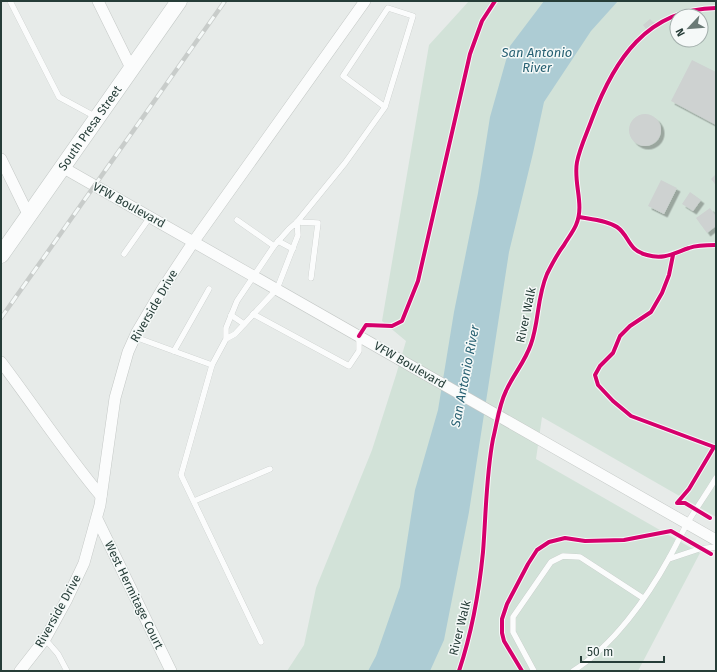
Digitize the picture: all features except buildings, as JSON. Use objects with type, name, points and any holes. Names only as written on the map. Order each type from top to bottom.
[{"type":"main road","name":"South Presa Street","points":[[1,255],[179,1]]},
{"type":"street","points":[[98,1],[131,68]]},
{"type":"street","name":"Riverside Drive","points":[[20,671],[45,639],[67,599],[84,563],[97,519],[115,398],[128,352],[135,337],[163,288],[194,241],[365,1]]},
{"type":"street","points":[[1,159],[28,216]]},
{"type":"street","name":"VFW Boulevard","points":[[62,167],[254,275],[716,540]]},
{"type":"street","points":[[2,368],[26,395],[76,466],[101,496]]},
{"type":"street","name":"West Hermitage Court","points":[[97,519],[171,671]]},
{"type":"lane","points":[[10,1],[59,98],[97,118]]},
{"type":"lane","points":[[261,642],[181,475],[212,365],[226,339],[226,328],[237,301],[274,246],[297,222],[345,163],[385,108],[413,16],[388,8],[343,76],[385,108]]},
{"type":"lane","points":[[124,254],[150,216]]},
{"type":"lane","points":[[237,220],[274,246]]},
{"type":"lane","points":[[226,339],[235,334],[277,289],[298,235],[297,222]]},
{"type":"lane","points":[[297,222],[318,223],[311,278]]},
{"type":"lane","points":[[278,241],[293,249]]},
{"type":"lane","points":[[174,351],[209,289]]},
{"type":"lane","points":[[253,314],[349,366],[359,350],[359,336]]},
{"type":"lane","points":[[231,316],[244,324]]},
{"type":"lane","points":[[135,337],[212,365]]},
{"type":"lane","points":[[194,502],[270,470]]},
{"type":"lane","points":[[573,671],[583,665],[616,635],[636,610],[669,559],[688,523],[716,478]]},
{"type":"lane","points":[[669,559],[699,549],[716,547]]},
{"type":"lane","points":[[534,671],[513,632],[513,617],[551,562],[563,556],[580,557],[644,598]]},
{"type":"lane","points":[[45,639],[58,654],[67,671]]},
{"type":"shaded area","points":[[469,1],[716,1],[716,517],[542,417],[536,459],[700,553],[638,671],[287,671],[304,645],[316,588],[372,450],[406,341],[382,321],[429,45]]},
{"type":"water","name":"San Antonio River","points":[[544,1],[618,1],[591,31],[544,102],[509,252],[469,512],[444,640],[430,671],[368,671],[376,656],[400,587],[415,490],[438,410],[454,312],[478,193],[490,117],[510,46]]},
{"type":"railway","points":[[1,318],[225,1]]},
{"type":"cycle path","points":[[359,336],[366,325],[392,326],[402,321],[418,281],[470,54],[482,21],[495,1]]},
{"type":"cycle path","name":"River Walk","points":[[459,671],[471,627],[479,582],[483,552],[489,467],[498,414],[506,391],[526,357],[534,336],[541,292],[547,274],[576,225],[579,210],[576,170],[578,156],[584,140],[601,97],[611,77],[623,58],[636,42],[652,28],[671,17],[692,11],[716,8]]},
{"type":"cycle path","points":[[579,217],[598,220],[617,227],[636,250],[647,255],[659,257],[695,246],[716,245]]},
{"type":"cycle path","points":[[673,255],[669,275],[662,293],[651,312],[630,326],[620,336],[613,353],[600,366],[595,375],[598,385],[613,401],[631,416],[716,447]]},
{"type":"cycle path","points":[[710,518],[685,503],[677,503],[689,489],[714,447]]},
{"type":"cycle path","points":[[522,671],[504,641],[502,633],[502,619],[507,604],[528,564],[537,550],[549,542],[565,538],[585,541],[624,540],[671,531],[711,554]]}]
